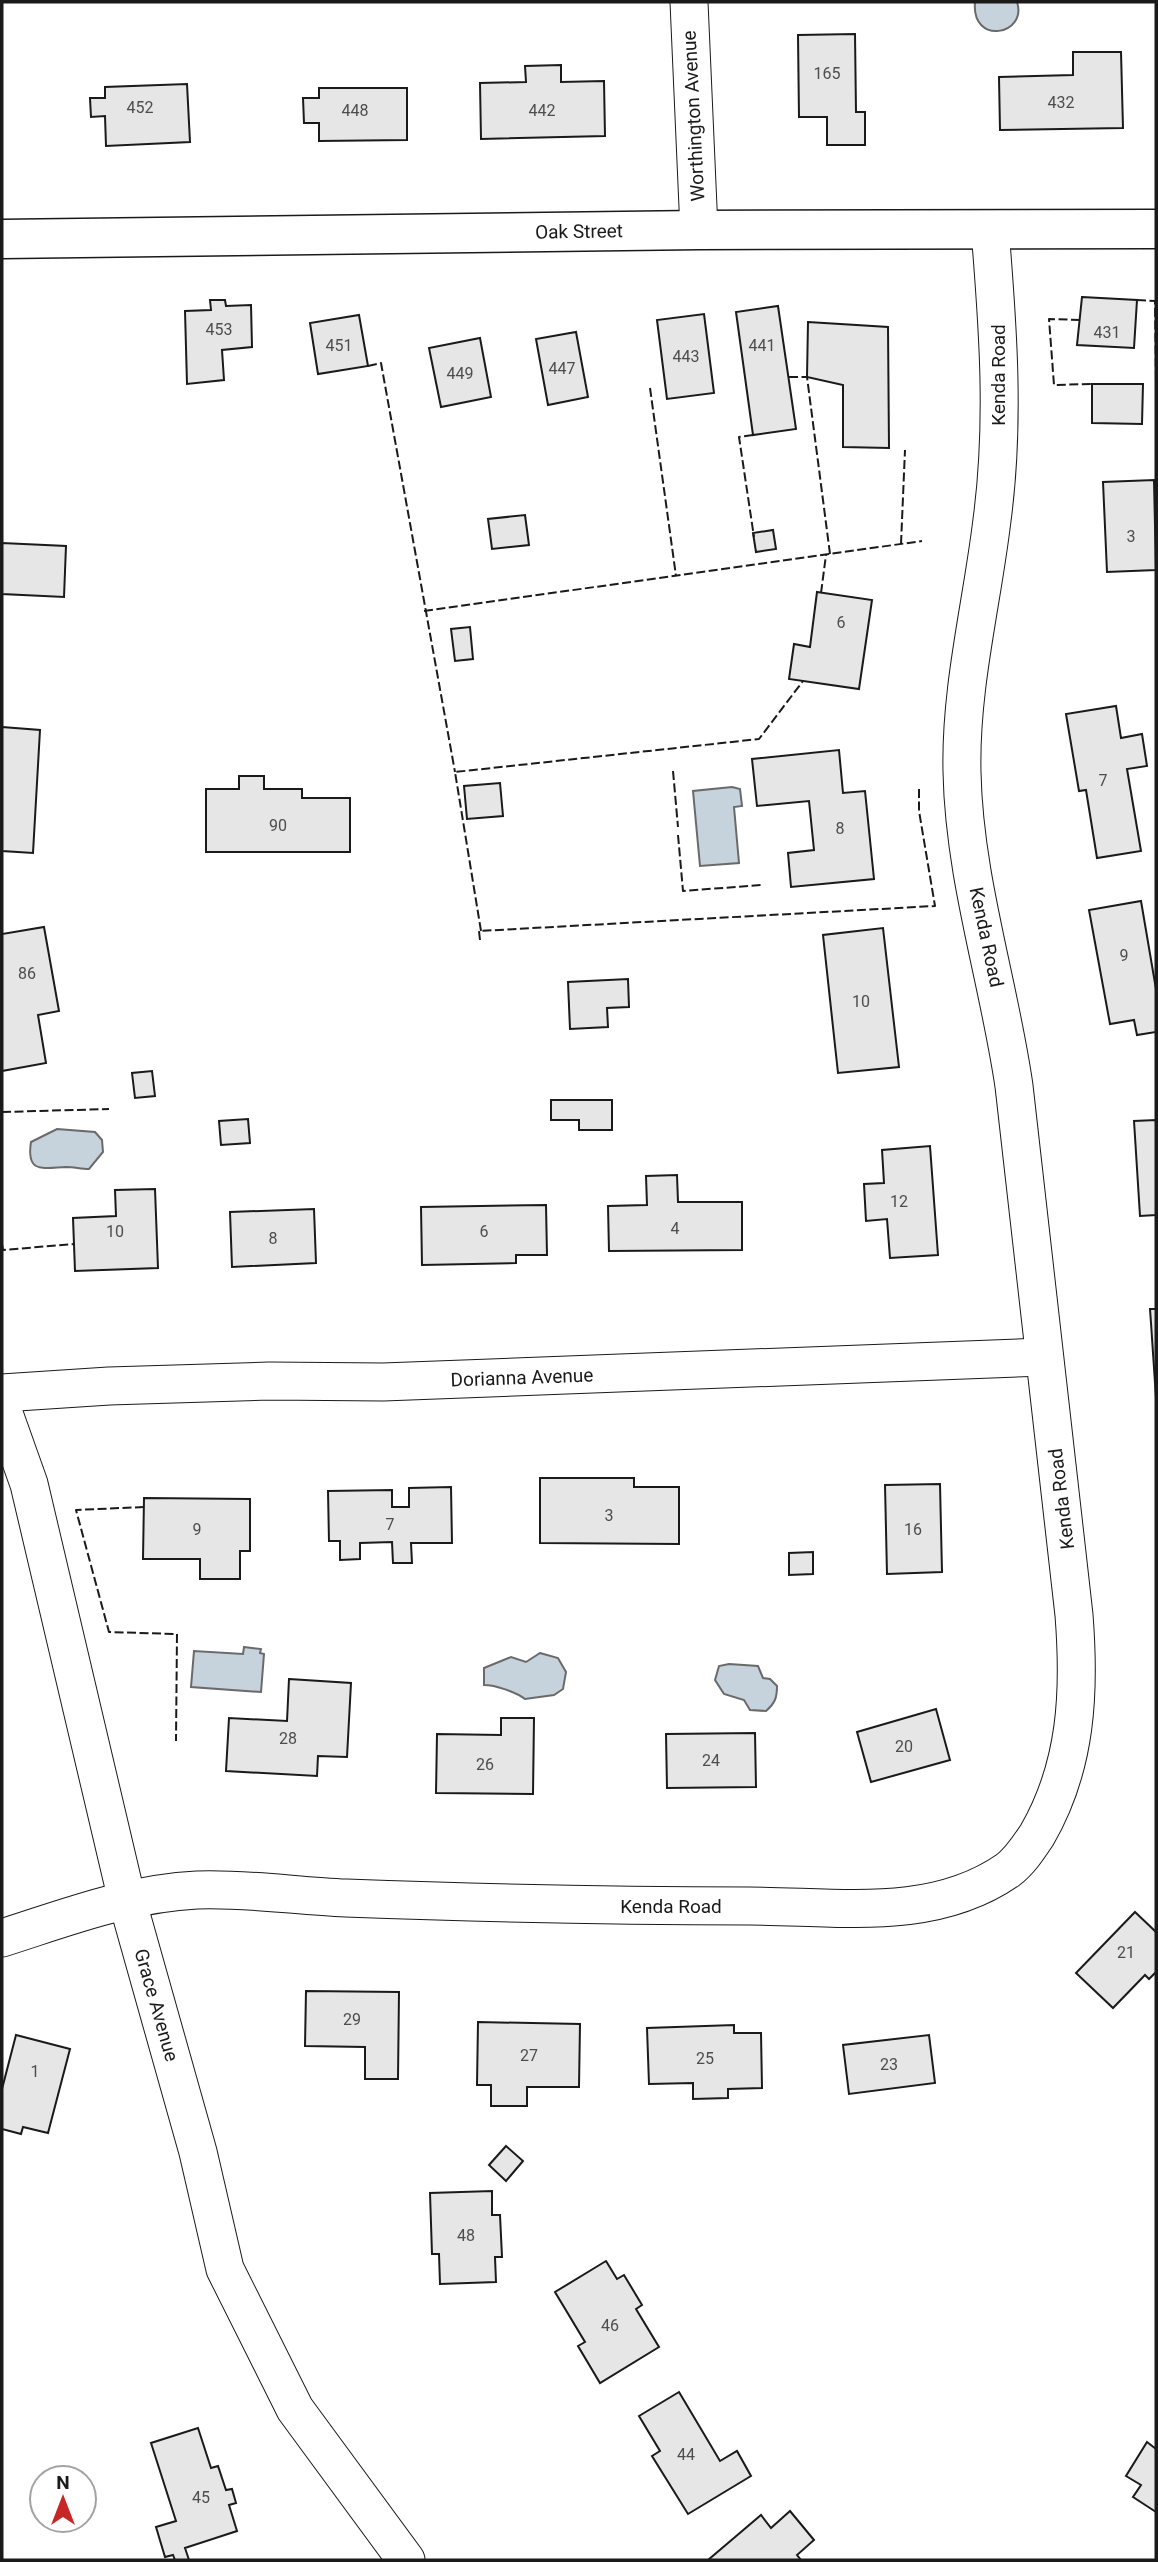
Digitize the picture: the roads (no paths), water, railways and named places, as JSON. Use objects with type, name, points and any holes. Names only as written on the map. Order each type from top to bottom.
[{"type":"street","name":"Worthington Avenue","points":[[689,2],[699,230]]},
{"type":"street","name":"Oak Street","points":[[2,239],[699,230],[1156,229]]},
{"type":"street","name":"Kenda Road","points":[[2,1938],[127,1899],[197,1890],[564,1905],[871,1910],[923,1904],[984,1884],[1011,1868],[1031,1845],[1047,1818],[1059,1789],[1075,1722],[1078,1669],[1074,1615],[1006,1029],[978,897],[962,772],[970,657],[997,472],[1000,375],[990,230]]},
{"type":"street","name":"Dorianna Avenue","points":[[2,1394],[108,1386],[269,1381],[383,1382],[1043,1357]]},
{"type":"street","name":"Grace Avenue","points":[[2,1408],[29,1484],[127,1899],[198,2152],[225,2269],[295,2409],[407,2560]]}]
